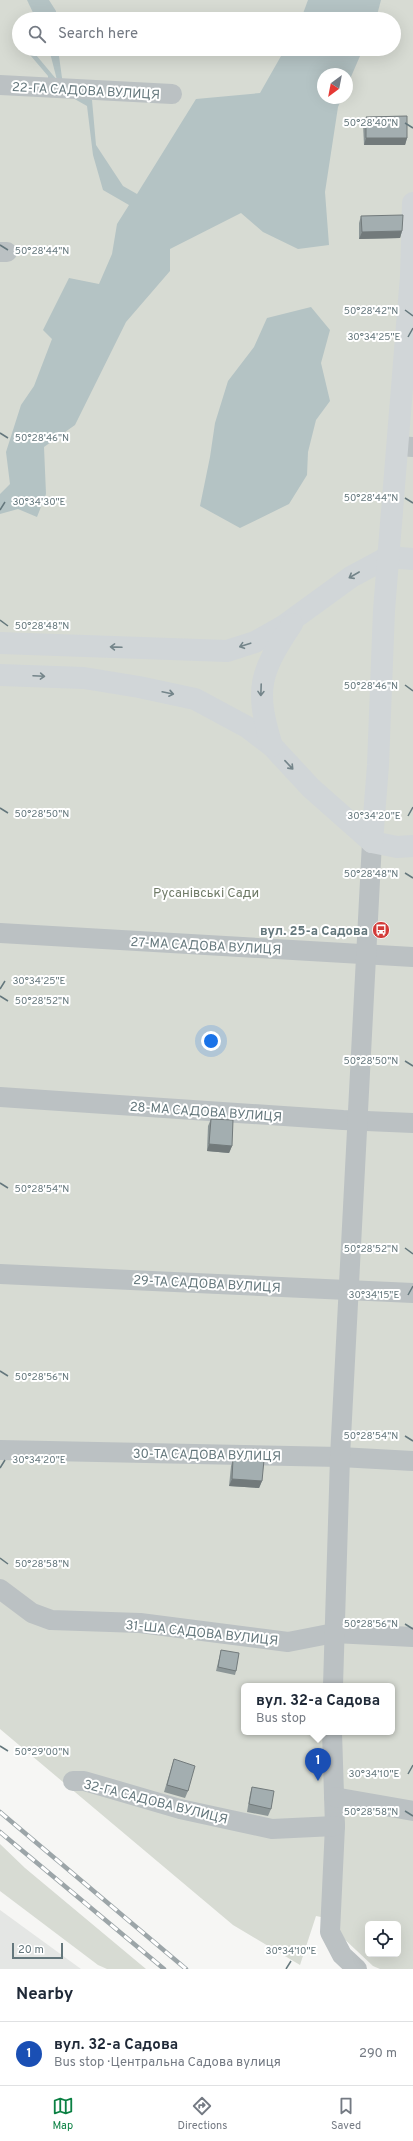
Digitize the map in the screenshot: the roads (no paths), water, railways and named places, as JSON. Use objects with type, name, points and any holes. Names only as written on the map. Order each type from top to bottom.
[{"type":"main road","points":[[372,842],[388,557],[406,447],[413,203]]},
{"type":"main road","points":[[0,643],[227,651],[255,642],[296,618],[350,577],[388,557],[413,559]]},
{"type":"main road","points":[[272,746],[263,717],[262,683],[273,652],[296,618]]},
{"type":"main road","points":[[0,675],[84,678],[139,687],[195,699],[248,727],[272,746],[311,788],[372,842],[397,847],[413,846]]},
{"type":"street","name":"22-ГА САДОВА ВУЛИЦЯ","points":[[0,85],[172,94]]},
{"type":"street","points":[[333,1683],[340,1457],[372,842]]},
{"type":"street","name":"27-МА САДОВА ВУЛИЦЯ","points":[[0,933],[413,957]]},
{"type":"street","name":"28-МА САДОВА ВУЛИЦЯ","points":[[0,1097],[358,1121],[413,1123]]},
{"type":"street","name":"29-ТА САДОВА ВУЛИЦЯ","points":[[0,1274],[413,1293]]},
{"type":"street","name":"30-ТА САДОВА ВУЛИЦЯ","points":[[0,1450],[340,1457],[413,1461]]},
{"type":"street","name":"31-ША САДОВА ВУЛИЦЯ","points":[[0,1589],[32,1613],[51,1620],[140,1623],[288,1642],[334,1633],[413,1637]]},
{"type":"street","points":[[332,1735],[335,1826],[330,1932],[342,1955],[357,1969]]},
{"type":"street","name":"32-ГА САДОВА ВУЛИЦЯ","points":[[73,1781],[84,1781],[180,1809],[272,1829],[335,1826]]},
{"type":"street","points":[[334,1797],[413,1811]]},
{"type":"railway","points":[[0,1812],[186,1969]]},
{"type":"railway","points":[[0,1832],[164,1969]]},
{"type":"place","name":"вул. 25-а Садова","points":[[381,930]]},
{"type":"place","name":"вул. 32-а Садова","points":[[318,1781]]},
{"type":"park label","name":"Русанівські Сади","points":[[206,892]]}]
